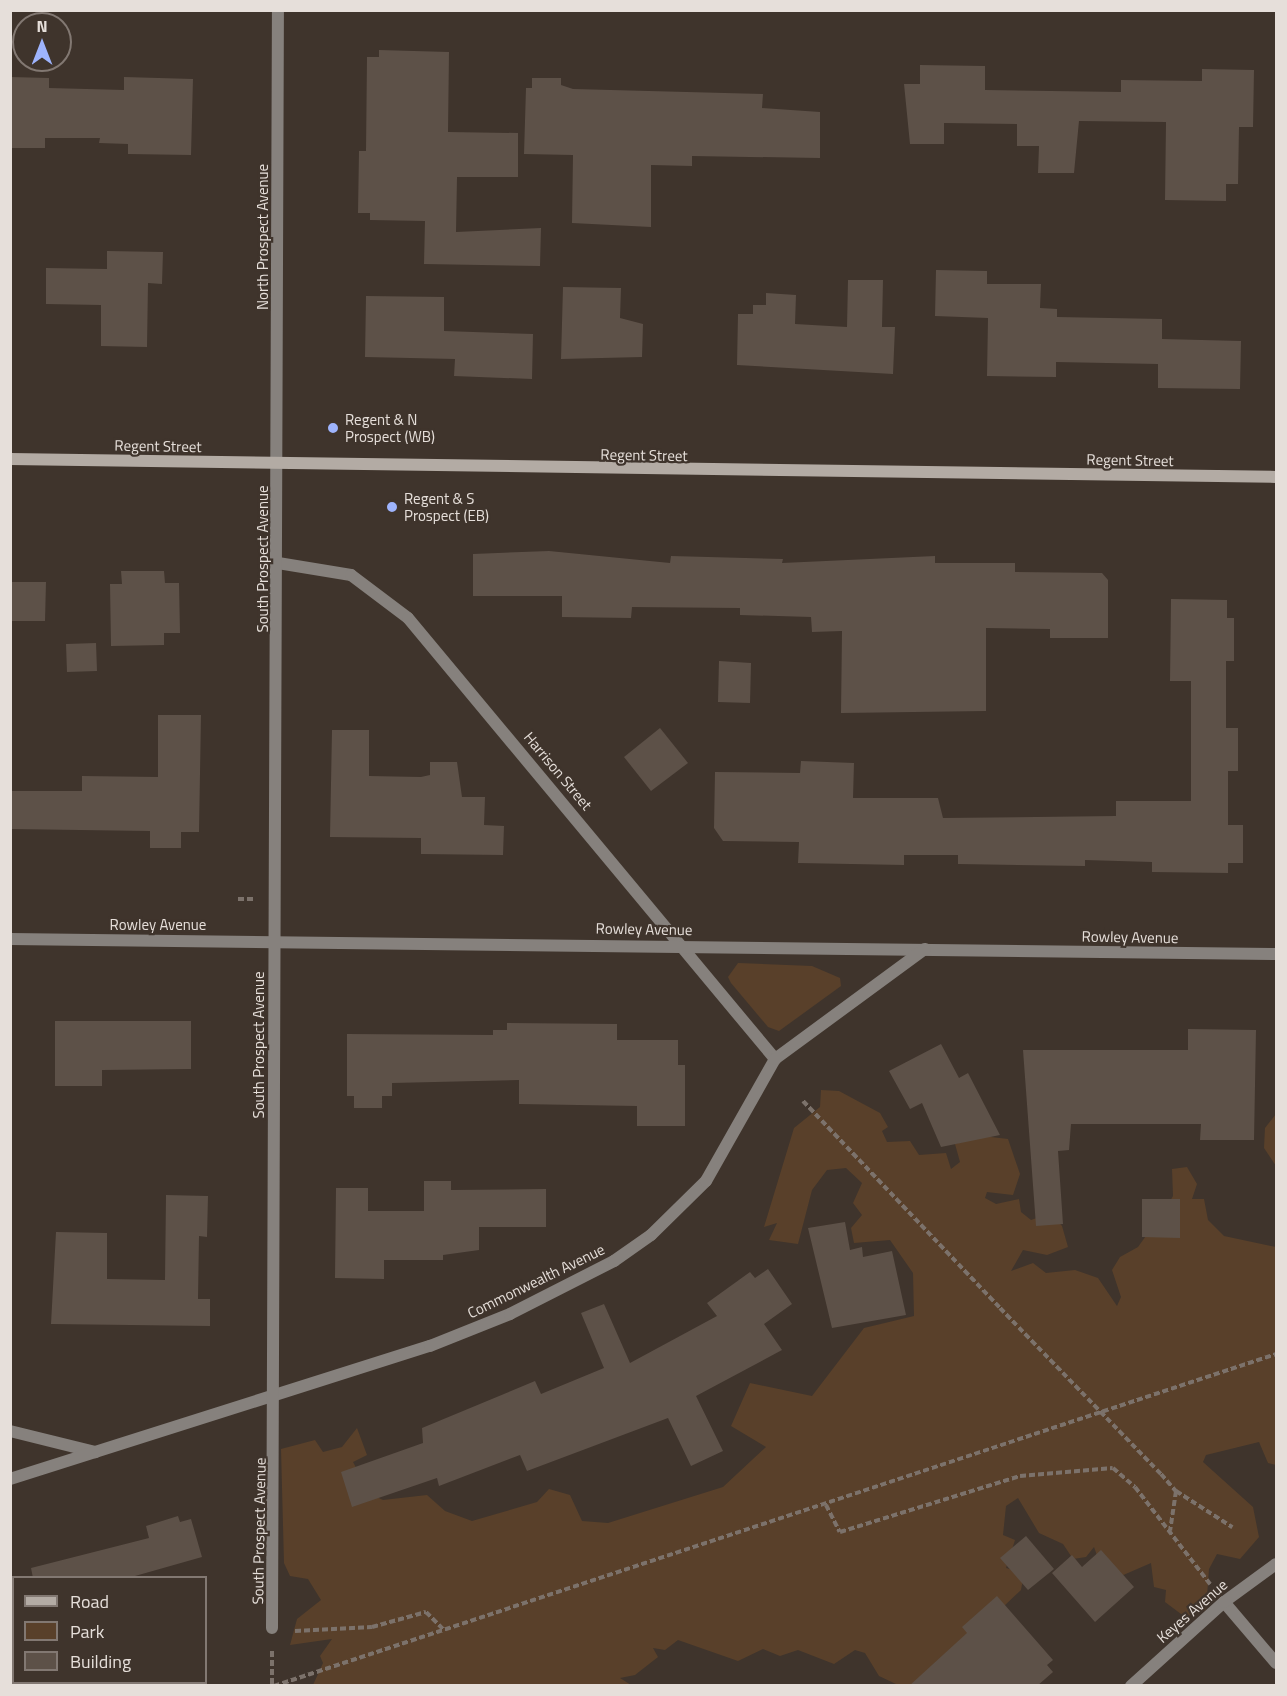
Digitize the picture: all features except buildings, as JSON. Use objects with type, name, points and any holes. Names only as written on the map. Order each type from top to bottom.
[{"type":"main road","name":"Regent Street","points":[[10,459],[1276,477]]},
{"type":"street","name":"North Prospect Avenue","points":[[278,10],[279,463]]},
{"type":"street","name":"South Prospect Avenue","points":[[272,1628],[276,1456],[271,1398],[279,463]]},
{"type":"street","name":"Harrison Street","points":[[278,563],[351,575],[408,618],[775,1059]]},
{"type":"street","name":"Rowley Avenue","points":[[10,939],[681,944],[1276,954]]},
{"type":"street","name":"Commonwealth Avenue","points":[[10,1479],[271,1398],[510,1314],[614,1261],[651,1235],[706,1181],[775,1059],[926,949]]},
{"type":"street","points":[[10,1431],[96,1453]]},
{"type":"street","name":"Keyes Avenue","points":[[1131,1686],[1224,1602],[1276,1564]]},
{"type":"street","points":[[1224,1602],[1276,1663]]},
{"type":"path","points":[[238,899],[256,900]]},
{"type":"path","points":[[803,1101],[1176,1491],[1232,1527]]},
{"type":"path","points":[[272,1662],[273,1686],[826,1505],[1276,1354]]},
{"type":"path","points":[[826,1505],[840,1532],[1020,1476],[1113,1468],[1135,1487],[1224,1602]]},
{"type":"path","points":[[1170,1532],[1177,1512],[1176,1491]]},
{"type":"path","points":[[272,1628],[328,1633],[426,1612],[445,1631]]},
{"type":"green space","points":[[738,963],[812,966],[840,978],[841,986],[779,1031],[768,1027],[731,983],[728,977]]},
{"type":"green space","points":[[821,1090],[839,1091],[880,1113],[888,1127],[882,1131],[887,1142],[910,1141],[919,1155],[946,1153],[951,1169],[960,1162],[955,1144],[982,1136],[1008,1139],[1020,1174],[1013,1195],[987,1192],[985,1198],[996,1204],[1019,1199],[1021,1212],[1031,1220],[1051,1213],[1062,1226],[1068,1247],[1047,1255],[1023,1250],[1011,1271],[1033,1263],[1046,1273],[1075,1270],[1098,1278],[1117,1306],[1121,1297],[1112,1270],[1120,1257],[1138,1247],[1166,1208],[1173,1196],[1172,1169],[1187,1167],[1197,1184],[1192,1199],[1204,1199],[1208,1220],[1224,1236],[1276,1247],[1276,1465],[1268,1463],[1259,1442],[1206,1455],[1203,1462],[1253,1507],[1259,1537],[1240,1559],[1217,1554],[1209,1569],[1206,1610],[1185,1617],[1165,1602],[1166,1590],[1154,1587],[1151,1563],[1121,1576],[1100,1564],[1094,1547],[1086,1557],[1073,1559],[1063,1544],[1039,1533],[1018,1498],[1006,1506],[1003,1535],[1015,1540],[1006,1568],[1024,1573],[1021,1590],[1002,1608],[1037,1685],[898,1685],[879,1676],[865,1653],[855,1650],[834,1664],[798,1650],[780,1656],[763,1649],[738,1661],[678,1640],[665,1650],[653,1648],[658,1657],[635,1675],[620,1678],[631,1685],[313,1685],[323,1663],[320,1656],[332,1639],[290,1645],[297,1619],[321,1600],[308,1579],[290,1576],[284,1563],[281,1449],[315,1440],[323,1452],[342,1447],[357,1428],[367,1455],[353,1462],[370,1494],[383,1500],[427,1495],[445,1511],[472,1521],[537,1502],[549,1489],[570,1495],[582,1521],[608,1523],[723,1487],[766,1447],[731,1426],[750,1383],[812,1396],[864,1328],[914,1316],[913,1273],[890,1240],[854,1243],[851,1228],[862,1215],[853,1203],[862,1183],[846,1168],[827,1170],[812,1190],[798,1244],[769,1240],[777,1223],[764,1227],[794,1128],[820,1107]]},
{"type":"green space","points":[[1276,1114],[1276,1166],[1264,1148],[1265,1128]]},
{"type":"place","name":"Regent & N Prospect (WB)","points":[[333,428]]},
{"type":"place","name":"Regent & S Prospect (EB)","points":[[392,507]]}]
